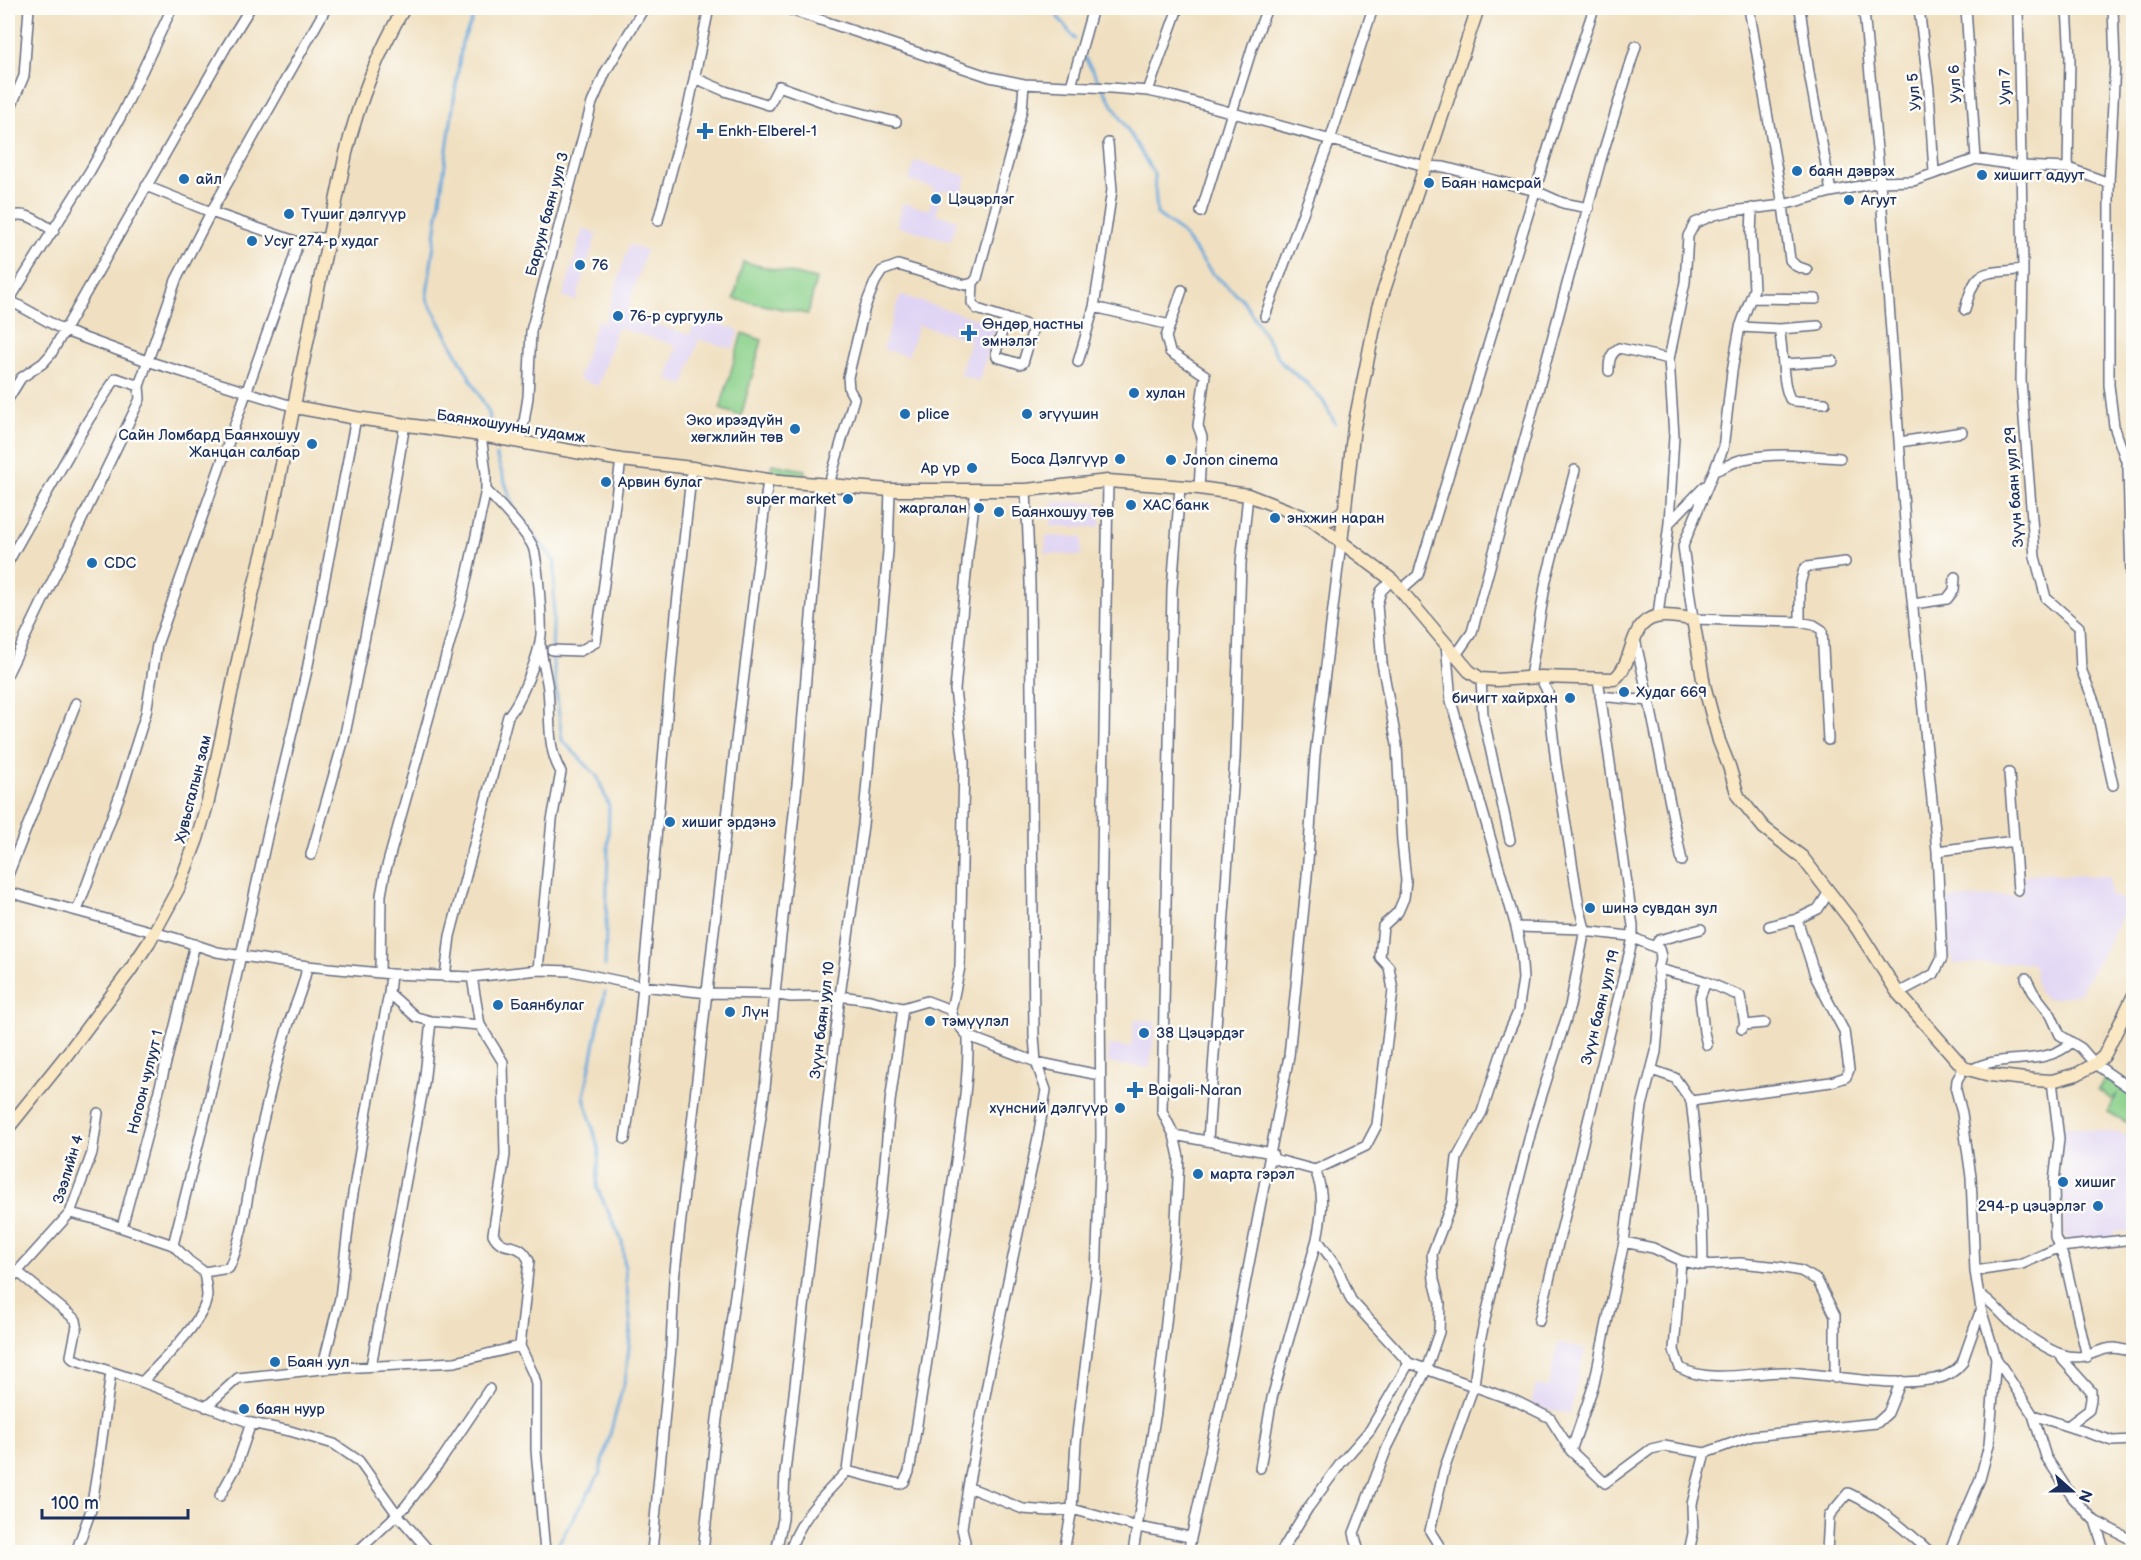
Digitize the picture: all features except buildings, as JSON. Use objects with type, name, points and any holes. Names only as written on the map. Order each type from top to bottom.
[{"type":"street","points":[[8,114],[24,76],[29,8]]},
{"type":"street","points":[[172,8],[121,116],[54,231],[8,301],[65,330],[147,361],[295,407],[346,153],[362,97],[381,50],[404,8]]},
{"type":"street","points":[[8,399],[21,378],[43,363],[65,330],[250,8]]},
{"type":"street","points":[[8,673],[140,399],[139,387],[176,280],[211,212],[326,8]]},
{"type":"street","name":"Баруун баян уул 3","points":[[521,441],[528,397],[531,331],[592,103],[606,71],[644,8]]},
{"type":"street","points":[[658,221],[695,78],[710,8]]},
{"type":"street","points":[[785,8],[990,77],[1024,84],[1148,91],[1233,112],[1425,166],[1444,167],[1536,190],[1563,203],[1589,208]]},
{"type":"street","points":[[1071,86],[1093,8]]},
{"type":"street","points":[[1148,91],[1178,8]]},
{"type":"street","points":[[1201,212],[1253,45],[1267,8]]},
{"type":"street","points":[[1265,316],[1330,140],[1373,8]]},
{"type":"street","points":[[1188,1552],[1232,1352],[1289,1056],[1307,876],[1315,755],[1354,428],[1378,308],[1478,8]]},
{"type":"street","points":[[1401,590],[1418,575],[1559,113],[1594,8]]},
{"type":"street","points":[[1749,8],[1783,205],[1790,260],[1796,266],[1807,270]]},
{"type":"street","points":[[1800,8],[1809,73],[1831,192]]},
{"type":"street","points":[[1860,8],[1864,11],[1880,182],[1912,604],[1937,851],[1942,958],[1934,974],[1898,993]]},
{"type":"street","name":"Уул 5","points":[[1919,8],[1929,90],[1935,173]]},
{"type":"street","name":"Уул 6","points":[[1966,8],[1976,159]]},
{"type":"street","name":"Ууп 7","points":[[2018,8],[2021,166]]},
{"type":"street","points":[[2067,8],[2070,57],[2068,168]]},
{"type":"street","points":[[2114,8],[2115,63],[2109,183],[2109,385],[2114,426],[2128,467],[2133,582]]},
{"type":"street","points":[[1456,655],[1472,632],[1602,156],[1636,46]]},
{"type":"street","points":[[695,78],[725,92],[769,105],[779,86],[837,107],[896,122]]},
{"type":"street","points":[[1006,318],[996,352],[997,357],[1023,363],[1032,329],[1028,325],[1006,318],[977,309],[972,303],[973,283],[977,278],[1022,110],[1024,84]]},
{"type":"street","points":[[1078,362],[1094,307],[1112,190],[1108,143]]},
{"type":"street","points":[[1658,616],[1669,523],[1674,436],[1669,359],[1685,282],[1688,236],[1695,223],[1714,215],[1783,205],[1880,182],[1914,181],[1976,159],[2021,166],[2068,168],[2109,183]]},
{"type":"street","name":"Зүүн баян уул 29","points":[[2021,166],[2023,269],[2021,380],[2035,557],[2046,598],[2079,627],[2080,669],[2095,704],[2113,785]]},
{"type":"street","points":[[146,186],[211,212],[298,242],[313,238],[328,238]]},
{"type":"street","points":[[1752,208],[1754,289],[1740,327],[1732,371],[1723,449],[1683,546],[1704,685],[1719,741],[1730,766],[1738,796],[1764,828],[1802,857],[1856,927],[1898,993],[1967,1069],[2015,1078],[2052,1081],[2077,1074],[2095,1064],[2110,1047],[2133,995]]},
{"type":"street","points":[[8,219],[18,213],[25,214],[54,231]]},
{"type":"street","points":[[77,911],[122,789],[146,713],[157,645],[298,242]]},
{"type":"street","points":[[703,1552],[717,1419],[765,1088],[826,483],[854,398],[849,389],[848,377],[865,307],[874,282],[882,271],[898,265],[965,285],[973,283]]},
{"type":"street","points":[[1965,310],[1971,287],[1986,272],[2023,269]]},
{"type":"street","points":[[1182,290],[1166,337],[1170,352],[1205,375],[1198,426],[1202,437],[1199,488]]},
{"type":"street","points":[[1750,298],[1816,299]]},
{"type":"street","points":[[1094,307],[1170,325]]},
{"type":"street","points":[[1740,327],[1779,329],[1818,326]]},
{"type":"street","points":[[1779,329],[1784,347],[1786,390],[1790,399],[1825,403]]},
{"type":"street","points":[[1609,370],[1609,359],[1619,348],[1669,359]]},
{"type":"street","points":[[1784,364],[1833,361]]},
{"type":"street","points":[[8,562],[89,419],[116,378],[139,387]]},
{"type":"street","name":"Баянхошууны гудамж","points":[[295,407],[356,418],[521,441],[621,460],[768,480],[890,490],[1026,490],[1108,481],[1199,488],[1248,495],[1312,520],[1392,580],[1469,671],[1481,679]]},
{"type":"street","name":"Хувьсгалын зам","points":[[8,1128],[129,972],[167,912],[187,868],[208,801],[295,407]]},
{"type":"street","points":[[173,1245],[207,1109],[240,956],[307,670],[356,418]]},
{"type":"street","points":[[311,855],[344,739],[387,528],[405,424]]},
{"type":"street","points":[[1899,442],[1962,432]]},
{"type":"street","points":[[380,973],[381,895],[385,873],[462,599],[486,490],[484,435]]},
{"type":"street","points":[[1669,523],[1712,476],[1742,459],[1779,454],[1840,458]]},
{"type":"street","points":[[552,650],[580,651],[596,642],[621,460]]},
{"type":"street","points":[[625,1139],[636,1063],[676,614],[692,468]]},
{"type":"street","points":[[1443,1552],[1430,1531],[1443,1470],[1474,1385],[1480,1341],[1502,1247],[1533,1123],[1570,1006],[1585,930],[1579,906],[1556,763],[1548,693],[1535,677],[1546,580],[1575,470]]},
{"type":"street","points":[[652,1552],[671,1347],[674,1280],[768,480]]},
{"type":"street","points":[[1064,1552],[1071,1509],[1076,1442],[1096,1278],[1101,1137],[1099,1075],[1108,481]]},
{"type":"street","points":[[1133,1552],[1156,1412],[1175,1242],[1179,1157],[1173,1135],[1162,1111],[1172,589],[1180,487]]},
{"type":"street","points":[[976,489],[955,690],[963,762],[960,967],[951,1010],[954,1020],[968,1036],[1036,1062],[1099,1075]]},
{"type":"street","points":[[486,490],[533,547],[538,577],[542,665],[548,688],[554,761],[561,772],[552,820],[538,970]]},
{"type":"street","name":"Зүүн баян уул 10","points":[[776,1552],[783,1519],[785,1472],[840,996],[863,825],[888,551],[890,490]]},
{"type":"street","points":[[964,1552],[965,1542],[962,1528],[968,1487],[1046,1090],[1036,1062],[1034,1036],[1030,582],[1026,490]]},
{"type":"street","points":[[1208,1140],[1235,758],[1241,563],[1248,495]]},
{"type":"street","points":[[1312,520],[1330,520],[1338,517],[1345,509]]},
{"type":"street","points":[[1800,622],[1800,584],[1804,569],[1845,562]]},
{"type":"street","points":[[1912,604],[1947,599],[1954,590],[1955,577]]},
{"type":"street","points":[[1272,1153],[1274,1158],[1315,1170],[1366,1146],[1377,1125],[1393,990],[1389,967],[1380,957],[1381,938],[1383,926],[1398,912],[1404,898],[1406,881],[1397,745],[1382,663],[1377,605],[1381,591],[1392,580]]},
{"type":"street","points":[[1510,840],[1484,715],[1481,679],[1535,677],[1614,679],[1621,674],[1638,630],[1647,619],[1658,616],[1800,622],[1815,625],[1821,630],[1828,740]]},
{"type":"street","points":[[445,977],[450,936],[508,716],[518,704],[541,636]]},
{"type":"street","points":[[1635,639],[1682,861]]},
{"type":"street","points":[[1359,1552],[1354,1533],[1388,1448],[1426,1370],[1438,1332],[1440,1303],[1434,1280],[1432,1254],[1452,1203],[1457,1158],[1482,1112],[1506,1039],[1518,1012],[1523,979],[1516,927],[1451,701],[1446,642]]},
{"type":"street","name":"Зүүн баян уул 19","points":[[1539,1321],[1633,938],[1598,678]]},
{"type":"street","points":[[1600,696],[1649,701]]},
{"type":"street","points":[[8,874],[76,703]]},
{"type":"street","points":[[2009,773],[2018,890]]},
{"type":"street","points":[[1937,851],[2013,841]]},
{"type":"street","points":[[8,892],[217,952],[307,966],[445,977],[472,977],[538,970],[571,971],[642,986],[708,993],[773,994],[791,997],[840,996],[903,1008],[927,1001],[951,1010]]},
{"type":"street","points":[[1769,926],[1818,909],[1829,892]]},
{"type":"street","points":[[1691,1101],[1831,1082],[1846,1077],[1849,1070],[1844,1031],[1816,978],[1797,918]]},
{"type":"street","points":[[1516,927],[1585,930],[1633,938],[1659,949],[1661,956],[1658,968],[1659,1026],[1652,1070],[1642,1106],[1624,1242],[1594,1384],[1571,1451]]},
{"type":"street","points":[[1654,947],[1659,940],[1701,929]]},
{"type":"street","name":"Ногоон чулуут 1","points":[[122,1227],[195,944]]},
{"type":"street","points":[[70,1213],[122,1227],[173,1245],[204,1272],[229,1268],[238,1243],[252,1164],[285,1034],[303,986],[307,966]]},
{"type":"street","points":[[1658,968],[1670,973],[1695,977],[1740,996],[1744,1027],[1765,1023]]},
{"type":"street","points":[[322,1369],[340,1298],[350,1212],[391,974]]},
{"type":"street","points":[[472,977],[480,1025],[503,1062],[505,1155],[493,1234],[501,1244],[520,1248],[529,1261],[520,1346],[536,1384],[536,1449],[545,1552]]},
{"type":"street","points":[[2026,978],[2028,985],[2051,1015],[2060,1035],[2084,1050],[2095,1064],[2133,1091]]},
{"type":"street","points":[[1704,981],[1706,982],[1700,997],[1707,1046]]},
{"type":"street","points":[[389,993],[416,1017],[431,1021],[480,1025]]},
{"type":"street","points":[[789,1552],[807,1515],[847,1471],[882,1198],[890,1102],[903,1008]]},
{"type":"street","points":[[371,1366],[424,1084],[431,1021]]},
{"type":"street","points":[[847,1471],[900,1484],[904,1482],[909,1472],[927,1369],[961,1120],[968,1036]]},
{"type":"street","points":[[2071,1043],[2062,1051],[2038,1058],[1982,1063],[1967,1069],[1957,1080],[1956,1090],[1962,1113],[1971,1177],[1975,1271],[1981,1309],[1996,1358],[2033,1415],[2046,1457],[2073,1498],[2096,1521],[2133,1541]]},
{"type":"street","points":[[1652,1070],[1675,1078],[1691,1101],[1703,1215],[1703,1265]]},
{"type":"street","points":[[2052,1081],[2059,1139],[2054,1182],[2055,1236],[2060,1247],[2087,1357]]},
{"type":"street","name":"Зээлийн 4","points":[[8,1282],[70,1213],[92,1153],[98,1113]]},
{"type":"street","points":[[1173,1135],[1272,1153]]},
{"type":"street","points":[[1260,1468],[1272,1398],[1323,1211],[1320,1184],[1315,1170]]},
{"type":"street","points":[[1317,1239],[1336,1267],[1352,1300],[1409,1363],[1518,1402],[1550,1418],[1571,1451],[1605,1483],[1651,1449],[1664,1446],[1705,1453],[1752,1436],[1877,1423],[1888,1413],[1901,1381]]},
{"type":"street","points":[[1975,1271],[2022,1264],[2060,1247],[2133,1239]]},
{"type":"street","points":[[1624,1242],[1653,1248],[1681,1261],[1703,1265],[1740,1263],[1780,1267],[1800,1271],[1817,1280],[1835,1315],[1834,1378]]},
{"type":"street","points":[[1681,1261],[1674,1350],[1680,1368],[1690,1373],[1732,1376],[1784,1372],[1834,1378],[1901,1381],[1944,1377],[1956,1370],[1966,1353],[1981,1309]]},
{"type":"street","points":[[18,1272],[76,1320],[77,1326],[71,1356],[73,1359],[251,1423],[290,1431],[334,1444],[359,1461],[397,1514],[430,1552]]},
{"type":"street","points":[[142,1382],[174,1348],[202,1312],[207,1296],[204,1272]]},
{"type":"street","points":[[1979,1294],[1995,1305],[2010,1322],[2024,1333],[2060,1354],[2087,1357],[2099,1351],[2114,1348],[2133,1352]]},
{"type":"street","points":[[206,1407],[238,1378],[322,1369],[455,1362],[520,1346]]},
{"type":"street","points":[[2060,1354],[2091,1391],[2088,1410],[2068,1425]]},
{"type":"street","points":[[1948,1552],[1980,1479],[1989,1445],[1996,1358]]},
{"type":"street","points":[[1281,1552],[1308,1508],[1341,1463],[1370,1430],[1409,1363]]},
{"type":"street","points":[[76,1552],[91,1510],[111,1371]]},
{"type":"street","points":[[357,1552],[405,1507],[442,1459],[489,1389]]},
{"type":"street","points":[[2033,1415],[2114,1441],[2133,1440]]},
{"type":"street","points":[[220,1496],[236,1467],[251,1423]]},
{"type":"street","points":[[1689,1552],[1693,1533],[1692,1504],[1705,1453]]},
{"type":"street","points":[[968,1487],[1023,1509],[1049,1511],[1071,1509],[1138,1527],[1190,1537]]},
{"type":"street","points":[[1827,1552],[1829,1516],[1848,1493],[1869,1503],[1892,1519],[1930,1552]]},
{"type":"street","points":[[783,1519],[797,1532]]},
{"type":"street","points":[[2096,1521],[2102,1552]]},
{"type":"shaded area","name":"Цэцэрлэг","points":[[915,161],[967,176],[962,194],[943,189],[936,214],[957,220],[951,241],[897,226],[903,203],[929,210],[934,188],[909,181]]},
{"type":"shaded area","name":"76","points":[[583,229],[597,233],[576,301],[563,297]]},
{"type":"shaded area","name":"76-р сургууль","points":[[629,245],[646,250],[626,315],[690,335],[696,317],[739,330],[733,349],[699,339],[684,385],[667,380],[677,346],[617,327],[598,386],[578,379],[597,320],[605,322]]},
{"type":"shaded area","name":"Өндөр настны эмнэлэг","points":[[900,295],[996,325],[979,381],[960,375],[970,340],[918,325],[908,356],[883,349]]},
{"type":"shaded area","points":[[1052,502],[1100,503],[1100,527],[1051,526]]},
{"type":"shaded area","points":[[1046,536],[1082,537],[1081,556],[1045,553]]},
{"type":"shaded area","points":[[2053,872],[2054,875],[2109,876],[2110,896],[2130,901],[2079,993],[2046,999],[2038,992],[2034,966],[2031,963],[1953,964],[1946,899],[2023,895],[2023,877]]},
{"type":"shaded area","name":"38 Цэцэрдэг","points":[[1135,1019],[1156,1022],[1150,1068],[1107,1063],[1109,1045],[1131,1047]]},
{"type":"shaded area","name":"294-р цэцэрлэг","points":[[2062,1126],[2133,1135],[2133,1231],[2113,1232],[2113,1238],[2068,1240],[2064,1233]]},
{"type":"shaded area","points":[[1558,1343],[1585,1349],[1570,1414],[1531,1405],[1536,1385],[1548,1387]]},
{"type":"green space","points":[[743,262],[816,279],[808,314],[734,299]]},
{"type":"green space","points":[[742,333],[762,340],[741,416],[720,409]]},
{"type":"green space","points":[[772,464],[805,470],[804,476],[771,471]]},
{"type":"green space","points":[[2106,1078],[2133,1096],[2133,1126],[2108,1112],[2118,1093],[2112,1100],[2098,1089]]},
{"type":"waterway","points":[[478,8],[462,42],[427,299],[489,413],[491,429]]},
{"type":"waterway","points":[[1055,8],[1058,17],[1075,39]]},
{"type":"waterway","points":[[1085,58],[1154,174],[1157,214],[1181,232],[1212,273],[1243,300],[1282,363],[1323,401],[1335,423]]},
{"type":"waterway","points":[[496,455],[514,509],[555,562],[552,655],[562,740],[597,776],[609,806],[605,966]]},
{"type":"waterway","points":[[561,1552],[557,1546],[599,1475],[626,1375],[631,1328],[622,1241],[597,1188],[599,1150],[584,1097],[605,992]]},
{"type":"place","name":"Enkh-Elberel-1","points":[[705,131]]},
{"type":"place","name":"баян дэврэх","points":[[1797,171]]},
{"type":"place","name":"хишигт адуут","points":[[1982,175]]},
{"type":"place","name":"айл","points":[[184,179]]},
{"type":"place","name":"Баян намсрай","points":[[1429,183]]},
{"type":"place","name":"Цэцэрлэг","points":[[936,199]]},
{"type":"place","name":"Агуут","points":[[1849,200]]},
{"type":"place","name":"Түшиг дэлгүүр","points":[[289,214]]},
{"type":"place","name":"Усуг 274-р худаг","points":[[252,241]]},
{"type":"place","name":"76","points":[[580,265]]},
{"type":"place","name":"76-р сургууль","points":[[618,316]]},
{"type":"place","name":"Өндөр настны эмнэлэг","points":[[969,333]]},
{"type":"place","name":"хулан","points":[[1134,393]]},
{"type":"place","name":"plice","points":[[905,414]]},
{"type":"place","name":"эгүүшин","points":[[1027,414]]},
{"type":"place","name":"Эко ирээдүйн хөгжлийн төв","points":[[795,429]]},
{"type":"place","name":"Сайн Ломбард Баянхошуу Жанцан салбар","points":[[312,444]]},
{"type":"place","name":"Боса Дэлгүүр","points":[[1120,459]]},
{"type":"place","name":"Jonon cinema","points":[[1171,460]]},
{"type":"place","name":"Ар үр","points":[[972,468]]},
{"type":"place","name":"Арвин булаг","points":[[606,482]]},
{"type":"place","name":"super market","points":[[848,499]]},
{"type":"place","name":"ХАС банк","points":[[1131,505]]},
{"type":"place","name":"жаргалан","points":[[979,508]]},
{"type":"place","name":"Баянхошуу төв","points":[[999,512]]},
{"type":"place","name":"энхжин наран","points":[[1275,518]]},
{"type":"place","name":"CDC","points":[[92,563]]},
{"type":"place","name":"Худаг 669","points":[[1624,692]]},
{"type":"place","name":"бичигт хайрхан","points":[[1570,698]]},
{"type":"place","name":"хишиг эрдэнэ","points":[[670,822]]},
{"type":"place","name":"шинэ сувдан зул","points":[[1590,908]]},
{"type":"place","name":"Баянбулаг","points":[[498,1005]]},
{"type":"place","name":"Лүн","points":[[730,1012]]},
{"type":"place","name":"тэмүүлэл","points":[[930,1021]]},
{"type":"place","name":"38 Цэцэрдэг","points":[[1144,1033]]},
{"type":"place","name":"Baigali-Naran","points":[[1135,1090]]},
{"type":"place","name":"хүнсний дэлгүүр","points":[[1120,1108]]},
{"type":"place","name":"марта гэрэл","points":[[1198,1174]]},
{"type":"place","name":"хишиг","points":[[2063,1182]]},
{"type":"place","name":"294-р цэцэрлэг","points":[[2098,1206]]},
{"type":"place","name":"Баян уул","points":[[275,1362]]},
{"type":"place","name":"баян нуур","points":[[244,1409]]}]
